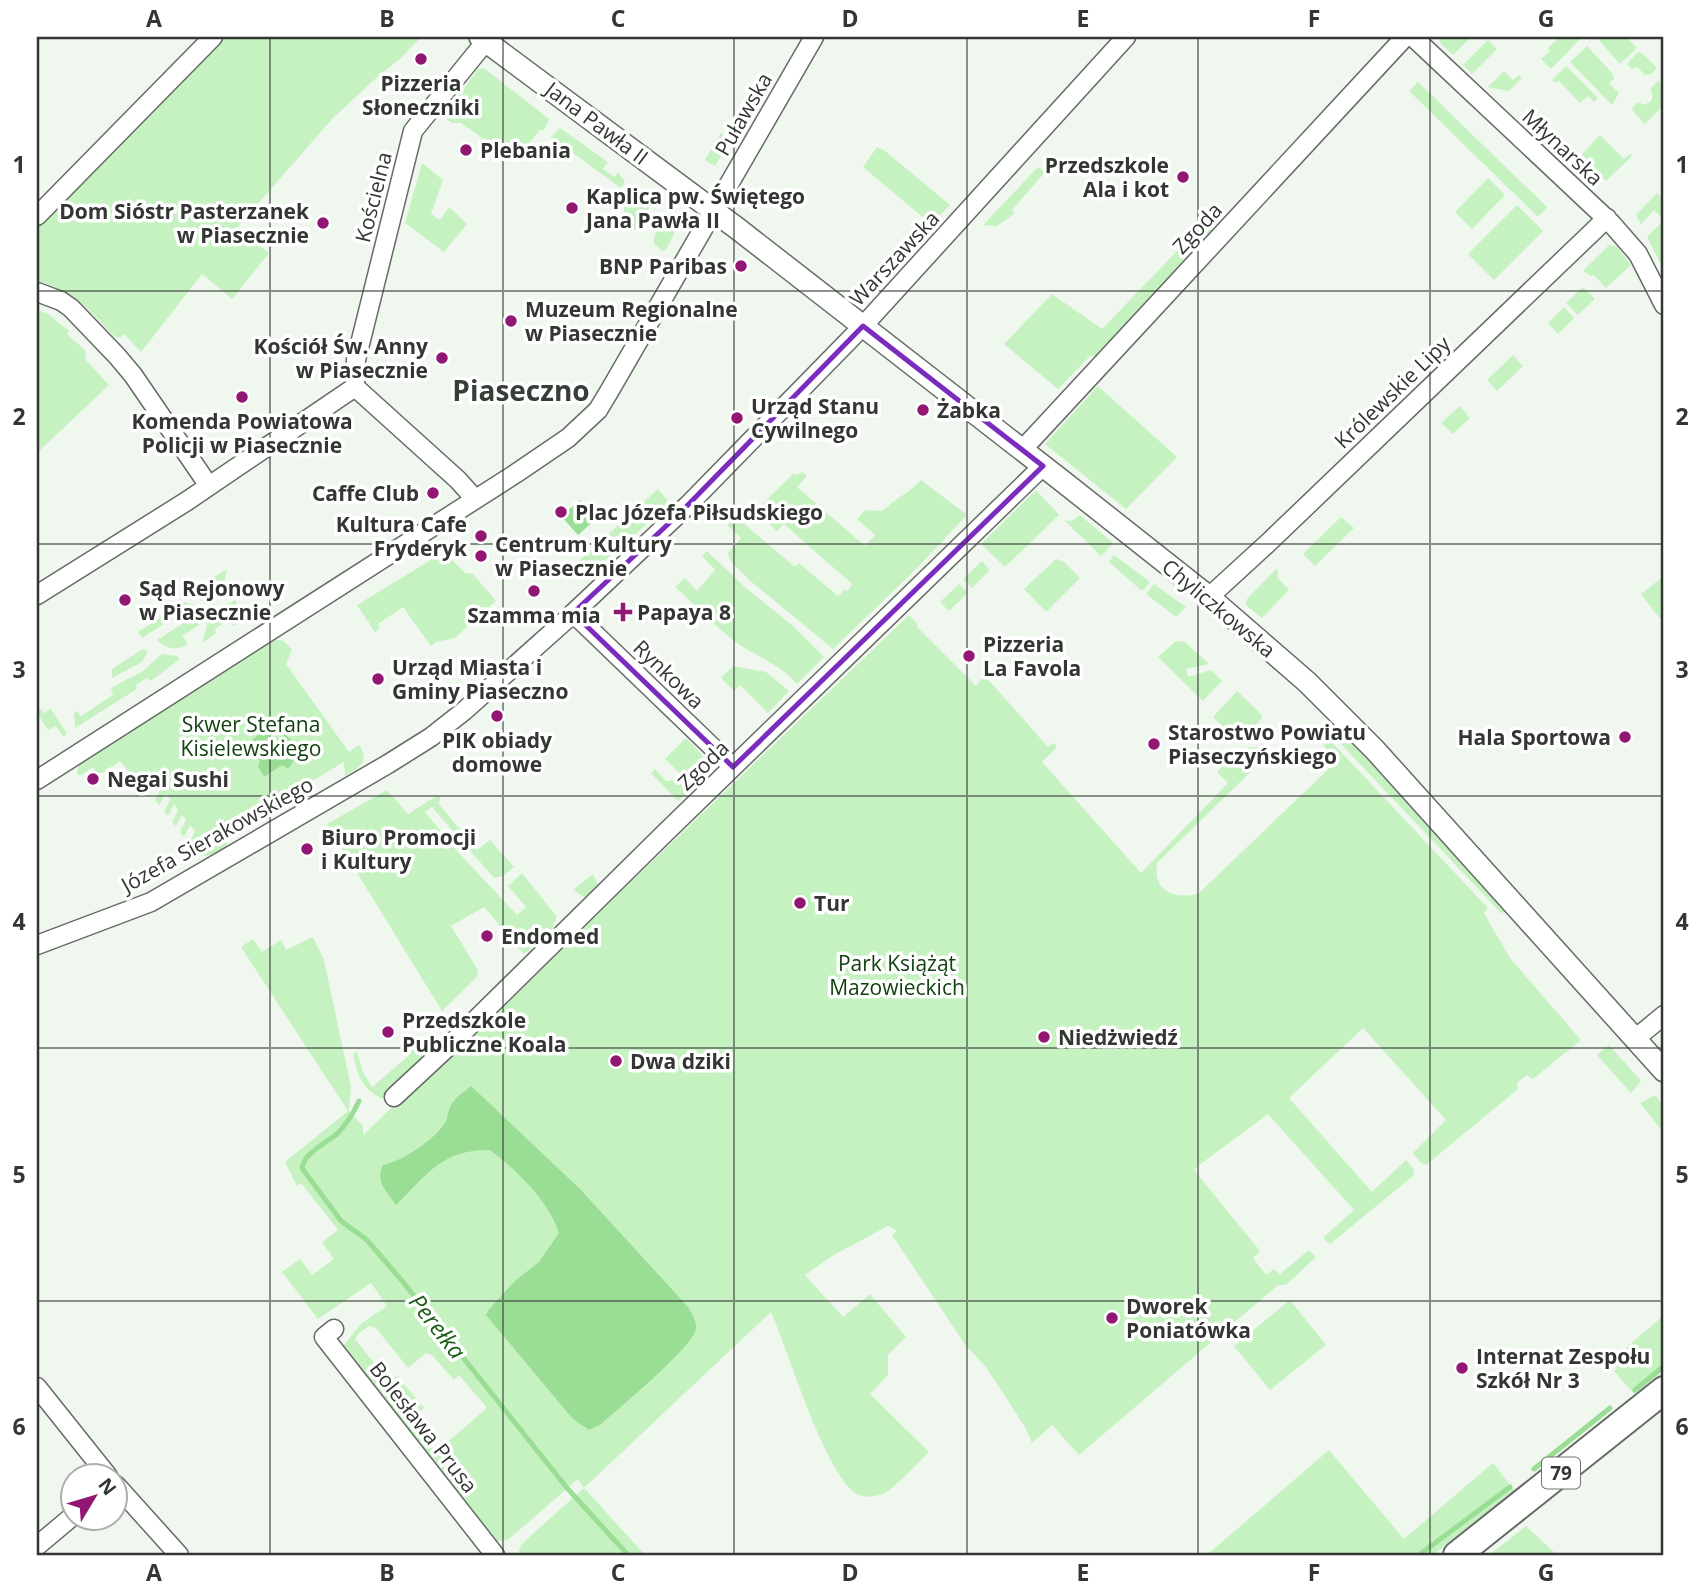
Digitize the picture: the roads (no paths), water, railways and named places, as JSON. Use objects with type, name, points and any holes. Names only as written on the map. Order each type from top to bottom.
[{"type":"main road","name":"79","points":[[1457,1555],[1664,1390]]},
{"type":"street","points":[[37,216],[213,37]]},
{"type":"street","name":"Puławska","points":[[38,776],[475,499],[568,438],[598,410],[814,37]]},
{"type":"street","name":"Warszawska","points":[[573,613],[689,504],[863,326],[1126,37]]},
{"type":"street","name":"Zgoda","points":[[1022,450],[1405,37]]},
{"type":"street","name":"Młynarska","points":[[1413,37],[1607,218],[1637,254],[1664,304]]},
{"type":"street","name":"Jana Pawła II","points":[[483,39],[713,210]]},
{"type":"street","name":"Kościelna","points":[[355,387],[356,360],[414,131],[483,39]]},
{"type":"street","name":"Chyliczkowska","points":[[713,210],[1209,597],[1307,681],[1357,732],[1664,1071]]},
{"type":"street","name":"Królewskie Lipy","points":[[1209,597],[1607,218]]},
{"type":"street","points":[[37,292],[71,308],[117,356],[209,486]]},
{"type":"street","points":[[37,595],[174,509],[355,387],[458,480],[475,499]]},
{"type":"street","name":"Zgoda","points":[[394,1097],[1043,466]]},
{"type":"street","name":"Rynkowa","points":[[573,613],[733,767]]},
{"type":"street","name":"Józefa Sierakowskiego","points":[[37,945],[151,902],[388,764],[431,737],[464,711],[573,613]]},
{"type":"street","points":[[1635,1039],[1664,1015]]},
{"type":"street","name":"Bolesława Prusa","points":[[334,1329],[324,1337],[495,1555]]},
{"type":"street","points":[[37,1387],[97,1462]]},
{"type":"street","points":[[130,1501],[179,1555]]},
{"type":"street","points":[[37,1546],[60,1527]]},
{"type":"waterway","name":"Perełka","points":[[359,1101],[344,1126],[311,1153],[302,1168],[341,1221],[367,1240],[567,1488],[628,1555]]},
{"type":"waterway","points":[[1635,1390],[1664,1366]]},
{"type":"waterway","points":[[1534,1469],[1610,1408]]},
{"type":"waterway","points":[[1419,1555],[1510,1487]]},
{"type":"place","name":"Pizzeria Słoneczniki","points":[[421,59]]},
{"type":"place","name":"Plebania","points":[[466,150]]},
{"type":"place","name":"Przedszkole Ala i kot","points":[[1183,177]]},
{"type":"place","name":"Kaplica pw. Świętego Jana Pawła II","points":[[572,208]]},
{"type":"place","name":"Dom Sióstr Pasterzanek w Piasecznie","points":[[323,223]]},
{"type":"place","name":"BNP Paribas","points":[[741,266]]},
{"type":"place","name":"Muzeum Regionalne w Piasecznie","points":[[511,321]]},
{"type":"place","name":"Kościół Św. Anny w Piasecznie","points":[[442,358]]},
{"type":"place","name":"Komenda Powiatowa Policji w Piasecznie","points":[[242,397]]},
{"type":"place","name":"Żabka","points":[[923,410]]},
{"type":"place","name":"Urząd Stanu Cywilnego","points":[[737,418]]},
{"type":"place","name":"Caffe Club","points":[[433,493]]},
{"type":"place","name":"Plac Józefa Piłsudskiego","points":[[561,512]]},
{"type":"place","name":"Kultura Cafe Fryderyk","points":[[481,536]]},
{"type":"place","name":"Centrum Kultury w Piasecznie","points":[[481,556]]},
{"type":"place","name":"Szamma mia","points":[[534,591]]},
{"type":"place","name":"Sąd Rejonowy w Piasecznie","points":[[125,600]]},
{"type":"place","name":"Papaya 8","points":[[623,612]]},
{"type":"place","name":"Pizzeria La Favola","points":[[969,656]]},
{"type":"place","name":"Urząd Miasta i Gminy Piaseczno","points":[[378,679]]},
{"type":"place","name":"PIK obiady domowe","points":[[497,716]]},
{"type":"place","name":"Hala Sportowa","points":[[1625,737]]},
{"type":"place","name":"Starostwo Powiatu Piaseczyńskiego","points":[[1154,744]]},
{"type":"place","name":"Negai Sushi","points":[[93,779]]},
{"type":"place","name":"Biuro Promocji i Kultury","points":[[307,849]]},
{"type":"place","name":"Tur","points":[[800,903]]},
{"type":"place","name":"Endomed","points":[[487,936]]},
{"type":"place","name":"Przedszkole Publiczne Koala","points":[[388,1032]]},
{"type":"place","name":"Niedżwiedź","points":[[1044,1037]]},
{"type":"place","name":"Dwa dziki","points":[[616,1061]]},
{"type":"place","name":"Dworek Poniatówka","points":[[1112,1318]]},
{"type":"place","name":"Internat Zespołu Szkół Nr 3","points":[[1462,1368]]},
{"type":"district","name":"Piaseczno","points":[[521,390]]},
{"type":"park label","name":"Skwer Stefana Kisielewskiego","points":[[251,736]]},
{"type":"park label","name":"Park Książąt Mazowieckich","points":[[897,975]]}]
